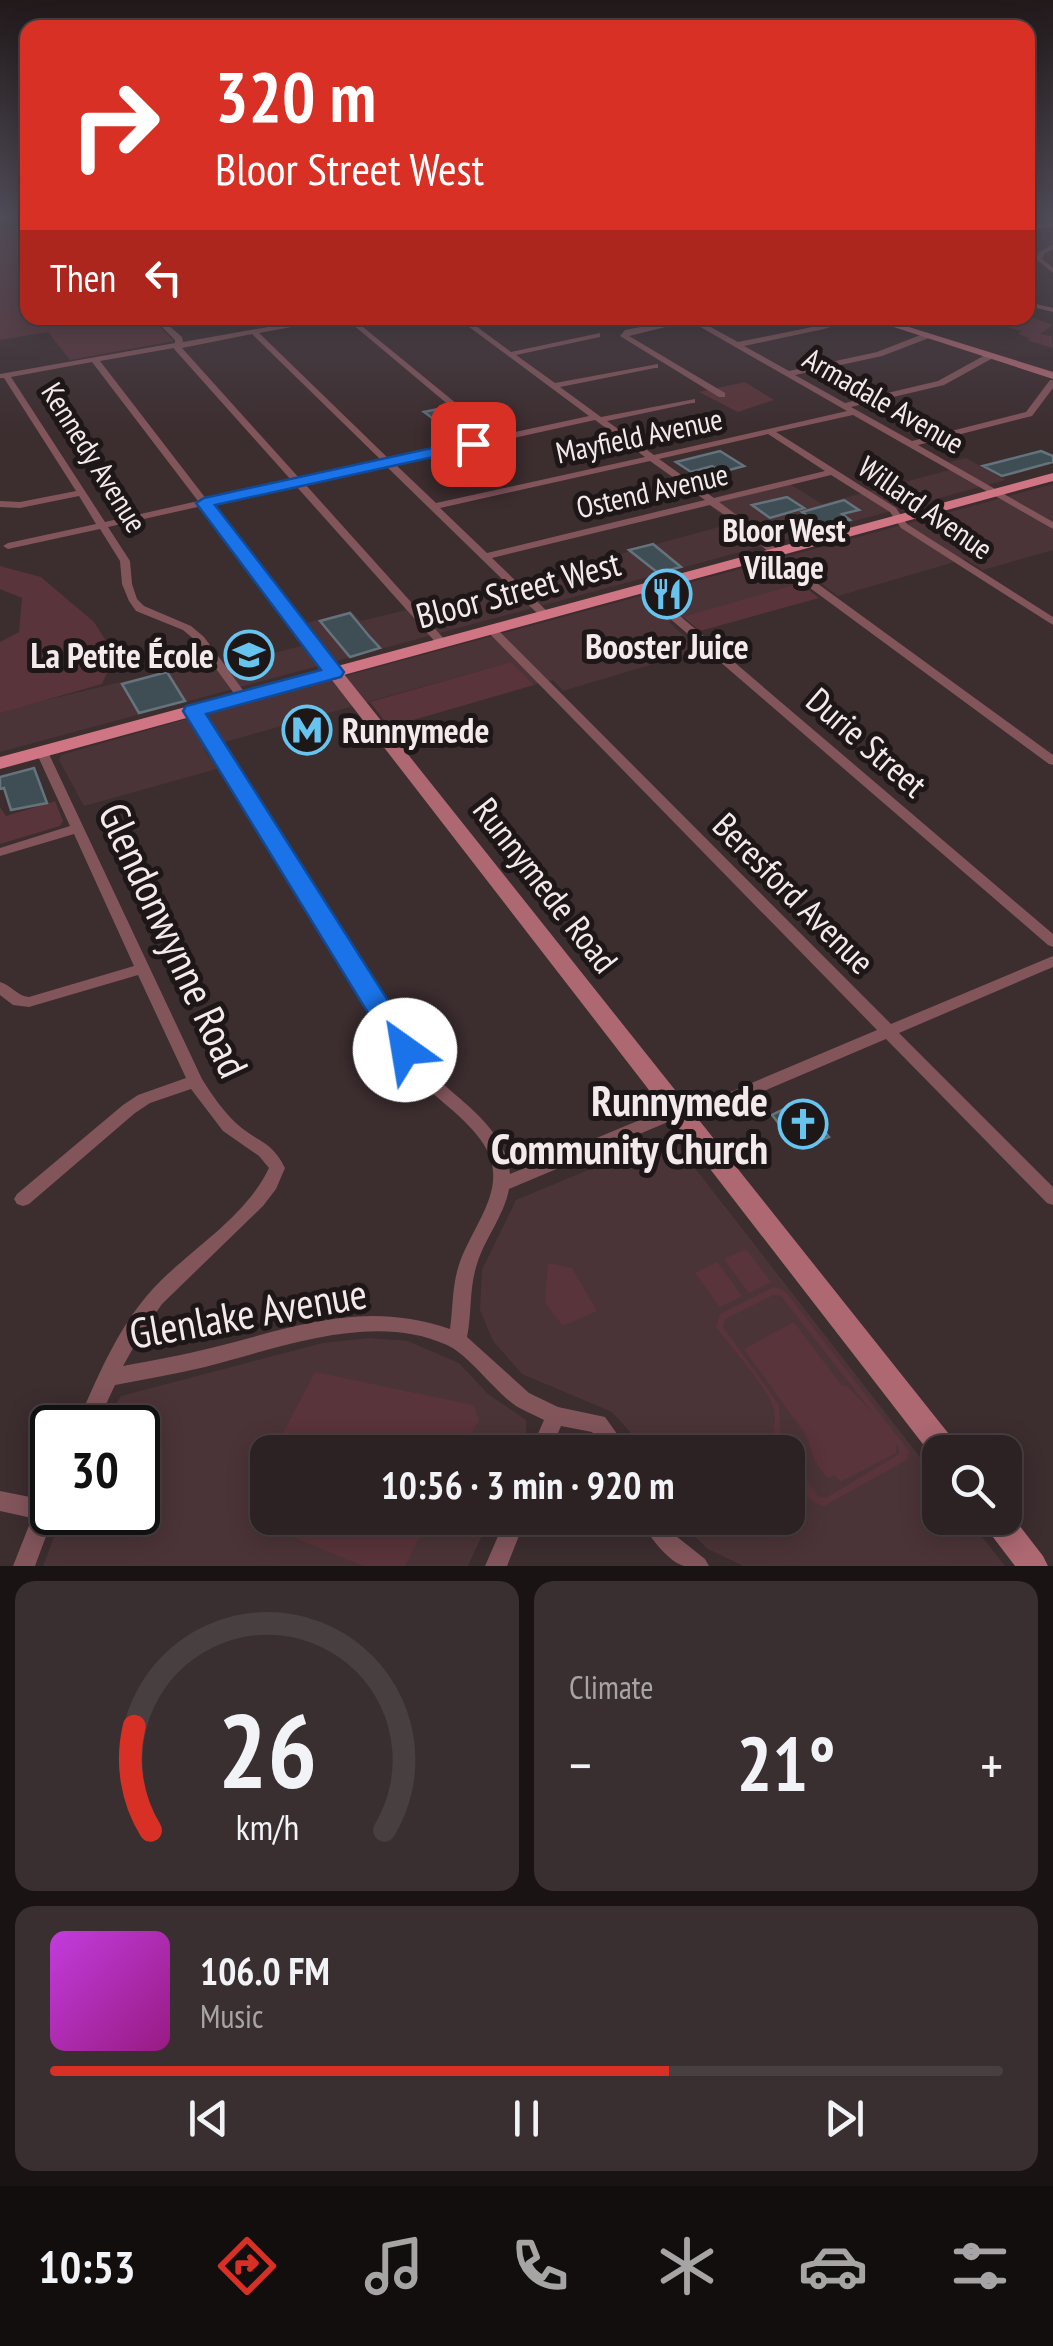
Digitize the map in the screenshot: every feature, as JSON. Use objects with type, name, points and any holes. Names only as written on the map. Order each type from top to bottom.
[{"type":"main road","name":"Bloor Street West","points":[[0,763],[1053,477]]},
{"type":"street","points":[[164,325],[179,339],[178,348],[442,642]]},
{"type":"street","points":[[4,376],[288,325]]},
{"type":"street","points":[[356,325],[494,440]]},
{"type":"street","points":[[471,325],[710,500],[812,584],[1053,761]]},
{"type":"street","points":[[660,325],[624,336],[722,395]]},
{"type":"street","name":"Armadale Avenue","points":[[704,325],[1053,526]]},
{"type":"street","points":[[737,345],[830,325]]},
{"type":"street","points":[[892,325],[1053,379],[1029,414],[912,444]]},
{"type":"street","points":[[252,331],[546,615]]},
{"type":"street","points":[[511,354],[597,335]]},
{"type":"street","points":[[788,374],[879,354],[926,336]]},
{"type":"street","points":[[844,406],[940,383],[990,356]]},
{"type":"street","name":"Runnymede Road","points":[[94,359],[334,672],[933,1435]]},
{"type":"street","points":[[554,386],[655,366]]},
{"type":"street","name":"Kennedy Avenue","points":[[4,376],[125,560],[128,596],[145,612],[198,637],[242,698]]},
{"type":"street","points":[[8,546],[692,401]]},
{"type":"street","name":"Mayfield Avenue","points":[[432,507],[855,412]]},
{"type":"street","name":"Willard Avenue","points":[[770,432],[894,510],[898,520],[1053,622]]},
{"type":"street","name":"Ostend Avenue","points":[[484,557],[832,472]]},
{"type":"street","points":[[0,504],[20,505],[82,492]]},
{"type":"street","name":"Durie Street","points":[[642,590],[1053,942]]},
{"type":"street","name":"Beresford Avenue","points":[[492,630],[1053,1198]]},
{"type":"street","points":[[194,711],[418,1070],[486,1136],[501,1166],[501,1186],[488,1227],[465,1271],[456,1340],[522,1400],[555,1416],[598,1424],[606,1435]]},
{"type":"street","name":"Glendonwynne Road","points":[[42,752],[195,1081],[211,1108],[237,1134],[265,1150],[278,1168],[264,1194],[156,1298],[130,1332],[97,1405]]},
{"type":"street","points":[[0,852],[79,828]]},
{"type":"street","points":[[501,1186],[1053,961]]},
{"type":"street","points":[[0,986],[18,1000],[29,1002],[144,968]]},
{"type":"street","points":[[22,1198],[129,1109],[144,1099],[195,1081]]},
{"type":"street","name":"Glenlake Avenue","points":[[110,1377],[184,1364],[354,1324],[413,1327],[456,1340]]},
{"type":"street","points":[[547,1435],[555,1416]]},
{"type":"street","points":[[0,1500],[30,1501]]},
{"type":"street","points":[[24,1566],[36,1535]]},
{"type":"street","points":[[496,1566],[509,1535]]},
{"type":"street","points":[[663,1535],[698,1566]]},
{"type":"street","points":[[1009,1535],[1033,1566]]},
{"type":"shaded area","points":[[0,288],[20,288],[20,325],[158,325],[174,341],[70,360],[48,332],[0,340]]},
{"type":"shaded area","points":[[1035,319],[1053,325],[1040,334],[1052,336],[1053,348],[1027,340],[1030,338],[1018,334],[1022,331],[999,325],[1035,325]]},
{"type":"shaded area","points":[[745,382],[774,400],[738,412],[771,429],[699,392]]},
{"type":"shaded area","points":[[966,458],[1006,480],[0,752],[0,713],[5,710],[221,658],[226,665],[305,645],[292,627],[351,611],[361,621],[406,610],[413,617],[561,576],[559,571],[733,523],[709,505],[719,496],[785,481],[822,504],[957,468],[949,462]]},
{"type":"shaded area","points":[[1053,484],[1053,550],[983,570],[965,559],[838,596],[815,579],[800,583],[669,622],[700,650],[563,691],[553,680],[534,685],[511,662],[203,748],[217,769],[84,806],[59,760],[61,755],[176,722]]},
{"type":"shaded area","points":[[0,566],[41,577],[94,622],[115,655],[102,684],[0,713],[0,642],[19,632],[22,598],[0,589]]},
{"type":"shaded area","points":[[800,583],[819,598],[700,631],[683,617]]},
{"type":"shaded area","points":[[511,662],[534,685],[389,727],[370,702]]},
{"type":"shaded area","points":[[55,801],[63,821],[60,826],[0,844],[0,807],[6,816]]},
{"type":"shaded area","points":[[670,1136],[922,1460],[922,1535],[980,1535],[1005,1566],[743,1566],[708,1549],[693,1535],[805,1535],[805,1435],[632,1435],[612,1412],[522,1374],[493,1341],[480,1310],[482,1270],[516,1200]]},
{"type":"shaded area","points":[[746,1249],[771,1282],[749,1293],[724,1259]]},
{"type":"shaded area","points":[[717,1262],[742,1296],[720,1307],[695,1273]]},
{"type":"shaded area","points":[[548,1263],[572,1268],[597,1311],[563,1326],[545,1303]]},
{"type":"shaded area","points":[[774,1287],[785,1291],[909,1451],[908,1459],[824,1506],[810,1499],[805,1494],[805,1477],[818,1496],[826,1498],[899,1454],[899,1449],[896,1444],[896,1453],[840,1482],[835,1475],[827,1478],[814,1459],[806,1435],[744,1349],[794,1322],[842,1386],[847,1386],[873,1413],[781,1296],[773,1295],[725,1319],[723,1327],[779,1405],[781,1435],[773,1435],[775,1418],[769,1398],[716,1327],[720,1314]]},
{"type":"shaded area","points":[[369,1338],[408,1341],[459,1363],[488,1394],[526,1420],[526,1435],[250,1435],[250,1535],[482,1535],[468,1566],[43,1566],[55,1535],[160,1535],[160,1405],[115,1405],[121,1396],[323,1343]]},
{"type":"shaded area","points":[[315,1372],[473,1405],[479,1419],[471,1435],[282,1435]]},
{"type":"shaded area","points":[[420,1535],[405,1566],[363,1566],[291,1536]]},
{"type":"building","points":[[438,409],[476,437],[462,440],[424,412]]},
{"type":"building","points":[[720,451],[744,466],[722,472],[712,466],[691,472],[676,462]]},
{"type":"building","points":[[1041,451],[1053,456],[1053,462],[1002,476],[983,466]]},
{"type":"building","points":[[787,497],[804,508],[770,518],[752,505]]},
{"type":"building","points":[[844,500],[859,510],[842,514],[850,520],[824,527],[802,512]]},
{"type":"building","points":[[653,544],[681,567],[658,573],[629,550]]},
{"type":"building","points":[[350,613],[380,648],[350,657],[320,621]]},
{"type":"building","points":[[167,672],[185,701],[139,713],[122,684]]},
{"type":"building","points":[[34,768],[47,803],[11,810],[4,788],[0,789],[0,777]]},
{"type":"building","name":"Runnymede Community Church","points":[[800,1101],[829,1137],[805,1147],[786,1123],[780,1125],[772,1115]]},
{"type":"place","name":"Booster Juice","points":[[667,594]]},
{"type":"place","name":"La Petite École","points":[[249,655]]},
{"type":"place","name":"Runnymede","points":[[307,730]]},
{"type":"place","name":"Runnymede Community Church","points":[[803,1124]]},
{"type":"district","name":"Bloor West Village","points":[[784,548]]},
{"type":"route","points":[[405,1050],[194,711],[334,672],[204,503],[473,444]]}]
